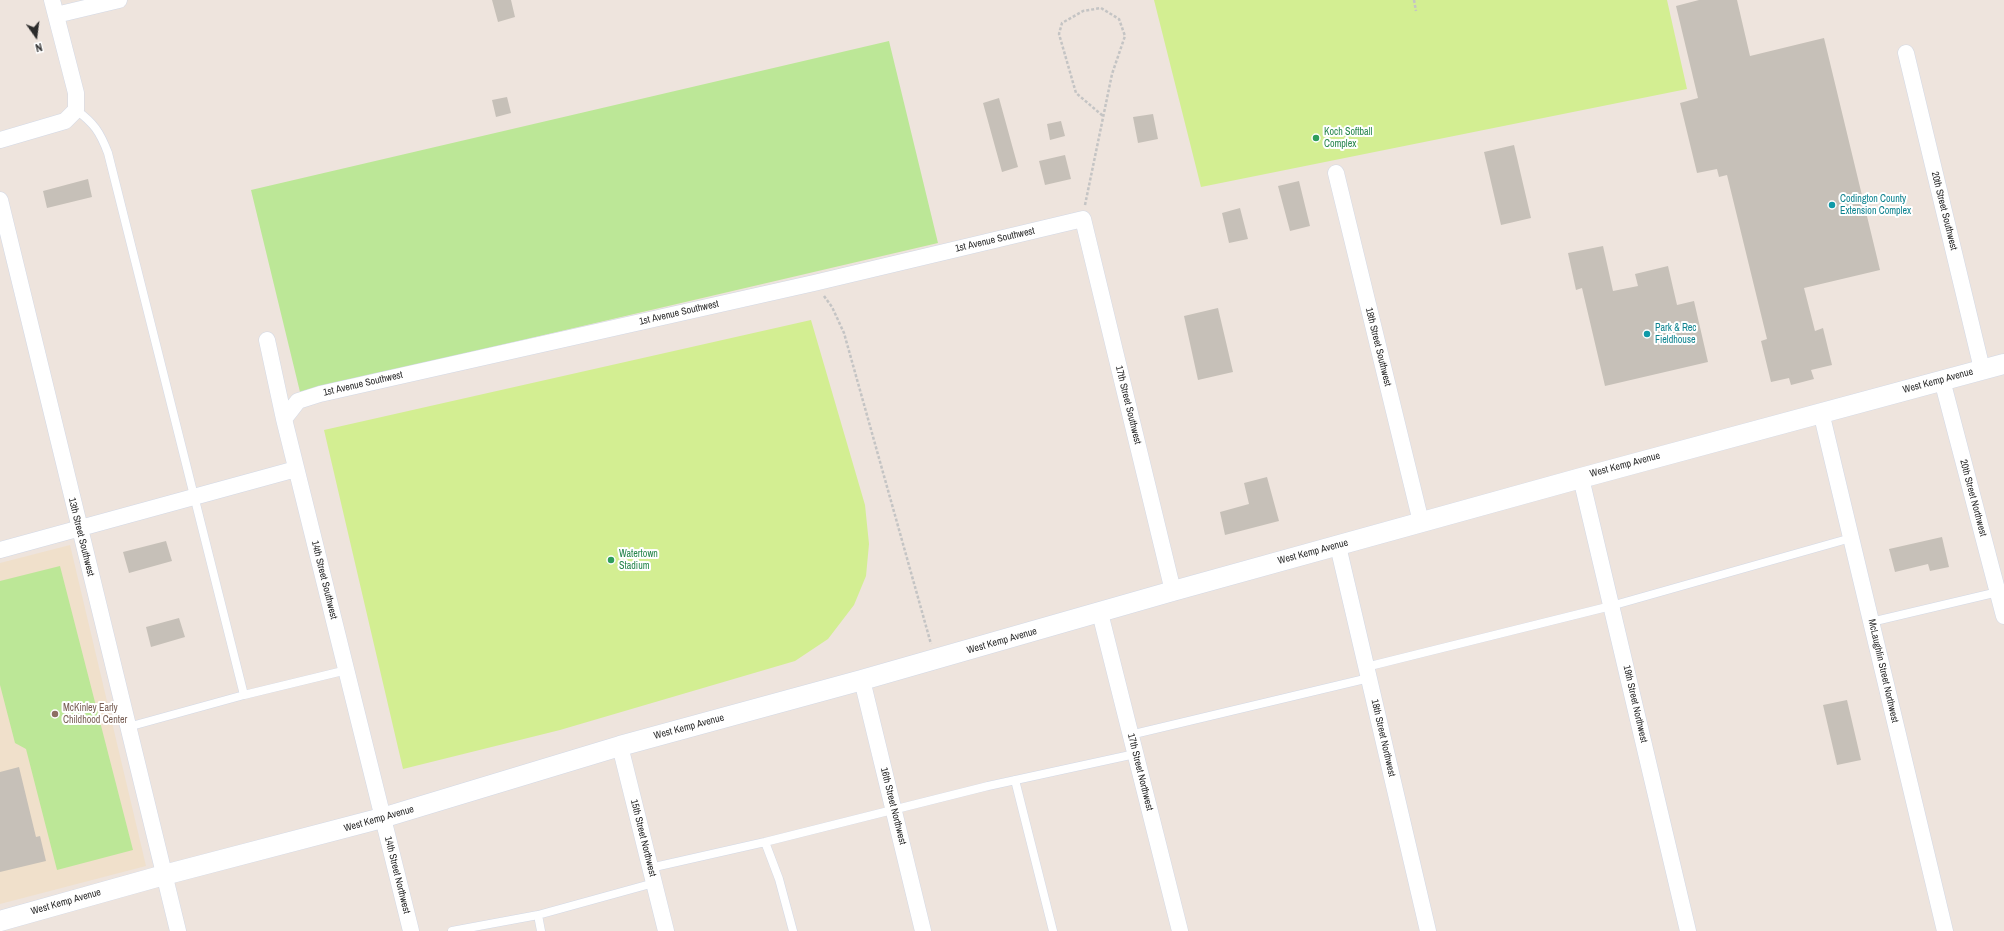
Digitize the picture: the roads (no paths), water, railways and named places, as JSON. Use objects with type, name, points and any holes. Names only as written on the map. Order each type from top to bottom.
[{"type":"street","points":[[0,140],[65,121],[76,110],[76,93],[54,8],[119,0]]},
{"type":"street","name":"20th Street Southwest","points":[[1906,53],[1982,369]]},
{"type":"street","name":"18th Street Southwest","points":[[1336,173],[1421,522]]},
{"type":"street","name":"13th Street Southwest","points":[[0,200],[178,931]]},
{"type":"street","name":"1st Avenue Southwest","points":[[284,419],[298,402],[320,394],[814,283],[1083,219]]},
{"type":"street","name":"17th Street Southwest","points":[[1083,219],[1173,591]]},
{"type":"street","name":"14th Street Southwest","points":[[267,340],[296,469],[347,670],[382,818]]},
{"type":"street","name":"West Kemp Avenue","points":[[0,920],[382,818],[620,746],[936,660],[1100,614],[1173,591],[1821,412],[2004,364]]},
{"type":"street","name":"20th Street Northwest","points":[[1942,380],[2004,616]]},
{"type":"street","name":"McLaughlin Street Northwest","points":[[1821,412],[1945,931]]},
{"type":"street","points":[[0,550],[296,469]]},
{"type":"street","name":"19th Street Northwest","points":[[1581,478],[1688,931]]},
{"type":"street","name":"18th Street Northwest","points":[[1338,546],[1428,931]]},
{"type":"street","name":"17th Street Northwest","points":[[1100,614],[1180,931]]},
{"type":"street","name":"16th Street Northwest","points":[[862,680],[923,931]]},
{"type":"street","name":"15th Street Northwest","points":[[620,746],[666,931]]},
{"type":"street","name":"14th Street Northwest","points":[[382,818],[411,931]]},
{"type":"lane","points":[[76,110],[91,121],[102,135],[108,153],[193,497],[244,695]]},
{"type":"lane","points":[[1130,736],[1367,673],[1852,538]]},
{"type":"lane","points":[[1872,622],[1998,592]]},
{"type":"lane","points":[[128,728],[244,695],[347,670]]},
{"type":"lane","points":[[650,868],[765,842],[893,809],[1015,780],[1135,754]]},
{"type":"lane","points":[[1015,780],[1053,931]]},
{"type":"lane","points":[[765,842],[779,879],[793,931]]},
{"type":"lane","points":[[452,931],[538,915],[654,883]]},
{"type":"lane","points":[[538,915],[541,931]]},
{"type":"place","name":"Koch Softball Complex","points":[[1316,138]]},
{"type":"place","name":"Codington County Extension Complex","points":[[1832,205]]},
{"type":"place","name":"Park & Rec Fieldhouse","points":[[1647,334]]},
{"type":"place","name":"Watertown Stadium","points":[[611,560]]},
{"type":"place","name":"McKinley Early Childhood Center","points":[[55,714]]}]
